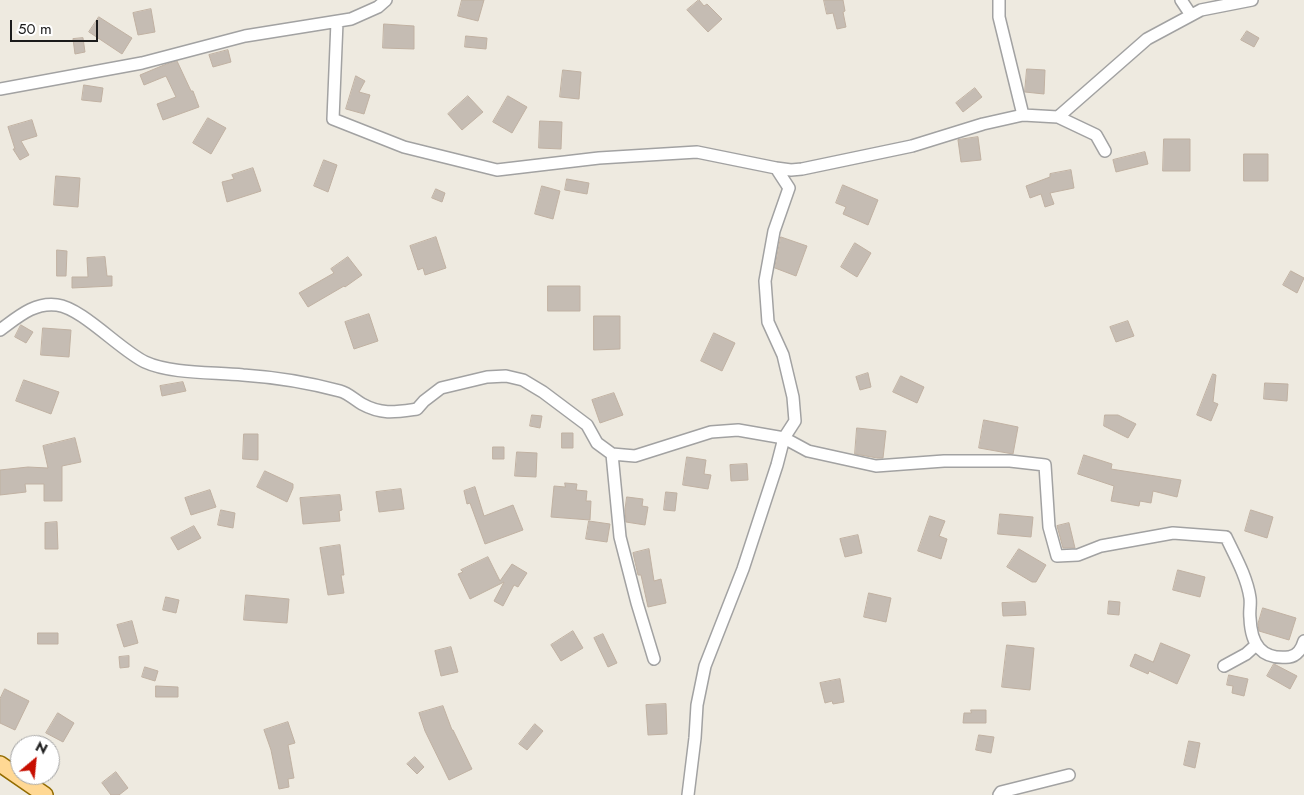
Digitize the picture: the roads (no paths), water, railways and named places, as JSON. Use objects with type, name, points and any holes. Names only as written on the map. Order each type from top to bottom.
[{"type":"main road","points":[[0,764],[45,795]]},
{"type":"street","points":[[0,89],[142,63],[245,36],[351,19],[378,7],[386,0]]},
{"type":"street","points":[[999,0],[999,17],[1022,115]]},
{"type":"street","points":[[1181,0],[1191,15]]},
{"type":"street","points":[[1058,116],[1147,39],[1201,10],[1252,0]]},
{"type":"street","points":[[337,22],[333,119],[404,147],[497,170],[599,158],[698,152],[791,170],[903,148],[983,124],[1022,115],[1058,116],[1096,135],[1105,151]]},
{"type":"street","points":[[688,795],[697,705],[705,666],[743,568],[784,438],[795,421],[793,396],[783,355],[768,322],[765,281],[774,231],[789,188],[776,168]]},
{"type":"street","points":[[0,330],[35,306],[57,305],[68,308],[89,321],[144,362],[162,368],[257,376],[342,391],[363,405],[386,413],[417,409],[441,388],[487,377],[506,376],[523,380],[543,392],[587,425],[597,443],[612,454],[634,456],[711,432],[738,430],[784,438],[808,451],[876,466],[944,461],[1010,461],[1046,465],[1049,527],[1057,556],[1078,555],[1101,546],[1173,533],[1226,537],[1240,568],[1250,599],[1250,619],[1256,645],[1260,651],[1272,657],[1292,657],[1302,649],[1304,641]]},
{"type":"street","points":[[612,454],[620,537],[636,603],[654,659]]},
{"type":"street","points":[[1224,666],[1246,654],[1256,645]]},
{"type":"street","points":[[999,795],[1001,792],[1069,775]]}]
